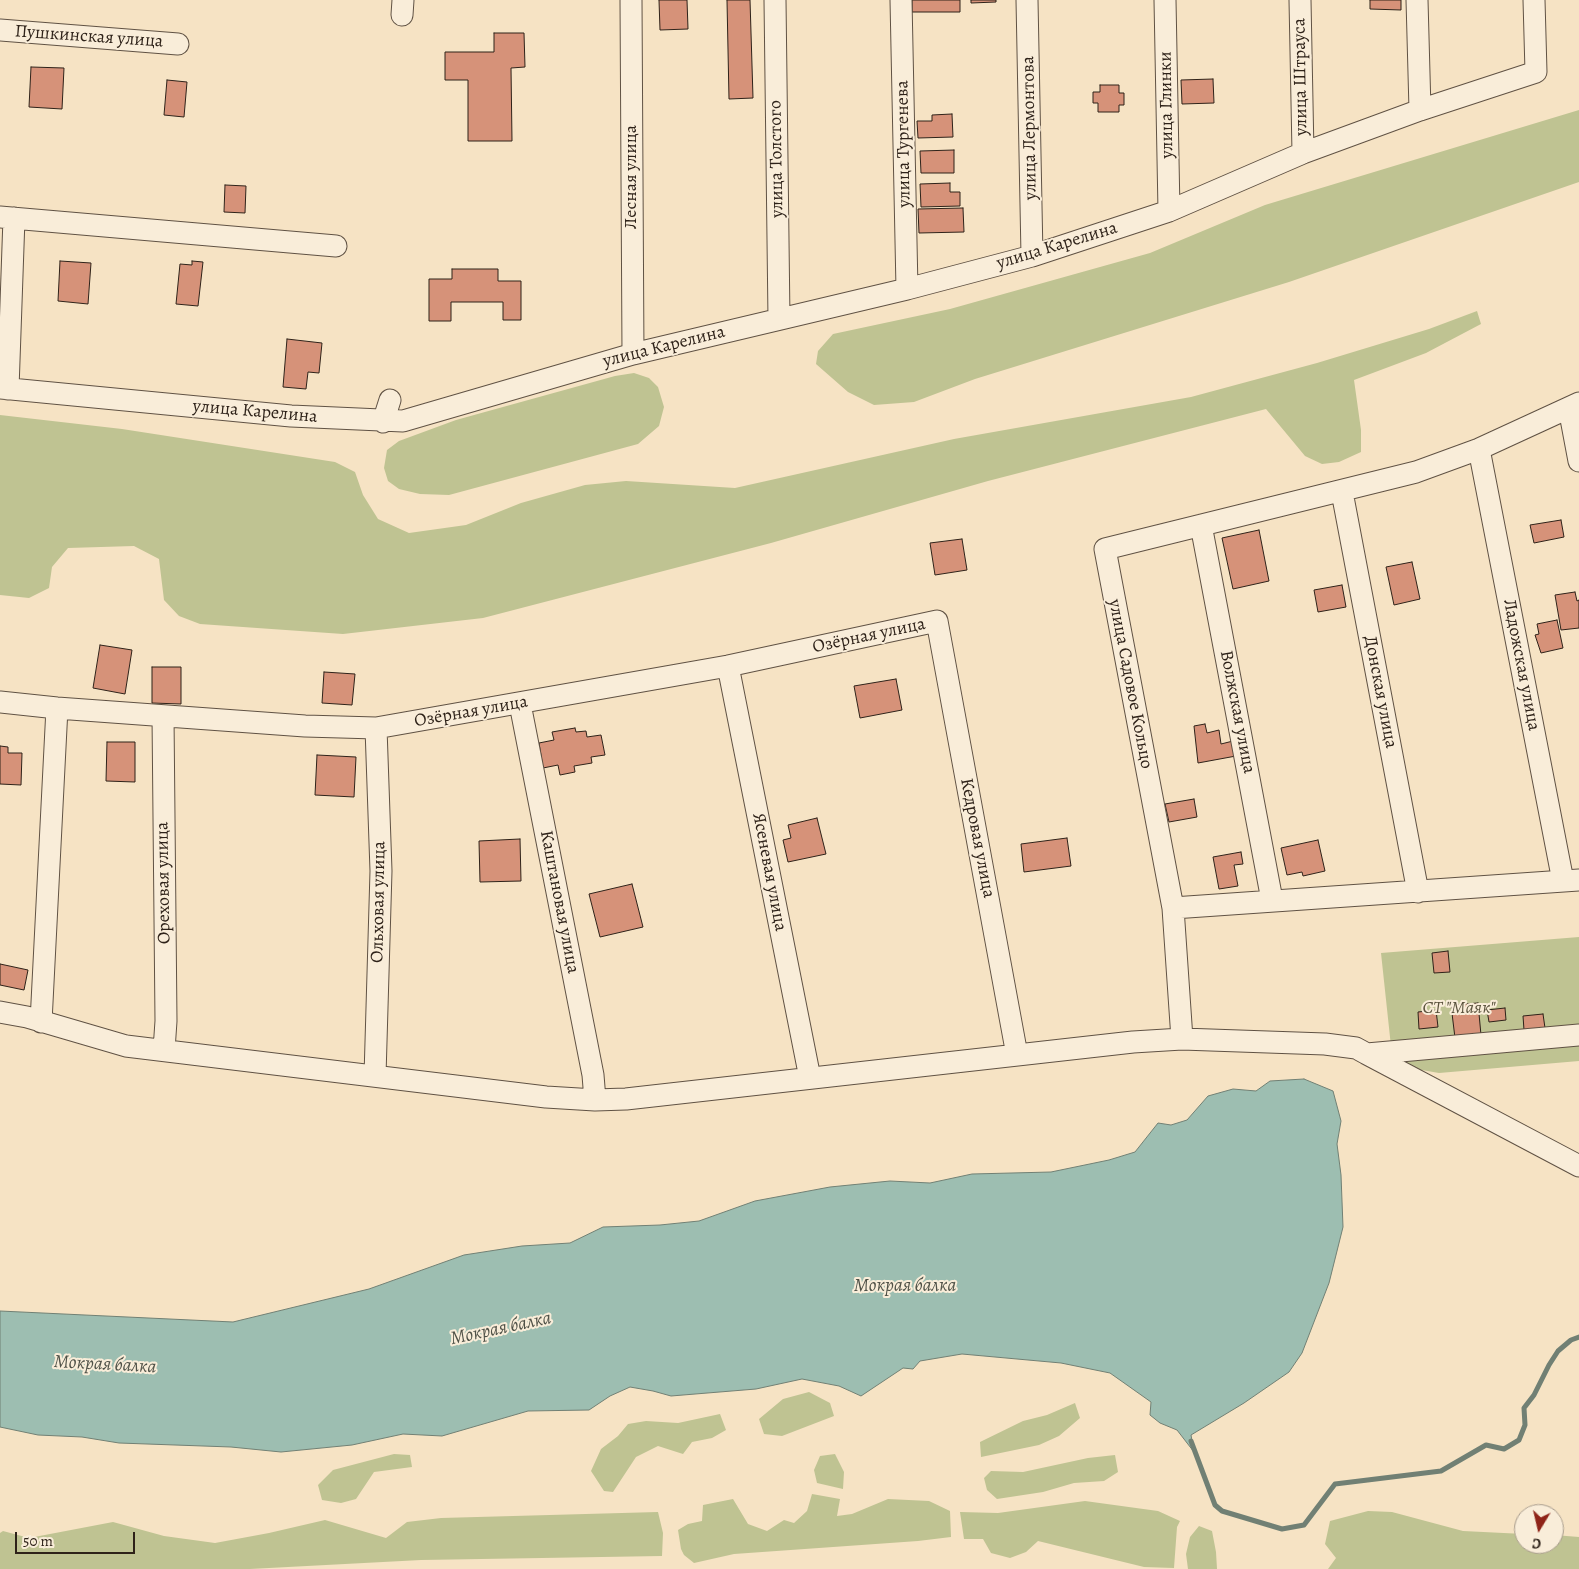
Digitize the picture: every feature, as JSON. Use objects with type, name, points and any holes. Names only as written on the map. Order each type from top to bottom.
[{"type":"street","name":"Лесная улица","points":[[632,0],[633,354]]},
{"type":"street","name":"улица Толстого","points":[[775,0],[779,319]]},
{"type":"street","name":"улица Тургенева","points":[[901,0],[907,289]]},
{"type":"street","name":"улица Лермонтова","points":[[1027,0],[1032,256]]},
{"type":"street","name":"улица Глинки","points":[[1165,0],[1169,210]]},
{"type":"street","name":"улица Штрауса","points":[[1300,0],[1303,153]]},
{"type":"street","points":[[1417,0],[1420,110]]},
{"type":"street","name":"улица Карелина","points":[[336,246],[7,218],[4,389],[291,416],[383,422],[403,421],[633,354],[907,289],[1032,256],[1169,210],[1303,153],[1420,110],[1536,72],[1534,0]]},
{"type":"street","name":"Пушкинская улица","points":[[0,30],[178,44]]},
{"type":"street","points":[[383,422],[390,400]]},
{"type":"street","points":[[1574,405],[1579,461]]},
{"type":"street","name":"улица Садовое Кольцо","points":[[1173,908],[1105,549],[1342,492],[1416,472],[1479,449],[1574,405]]},
{"type":"street","name":"Ладожская улица","points":[[1479,449],[1571,881]]},
{"type":"street","name":"Донская улица","points":[[1342,492],[1418,892]]},
{"type":"street","name":"Волжская улица","points":[[1202,525],[1272,900]]},
{"type":"street","name":"Озёрная улица","points":[[0,702],[57,708],[305,726],[376,728],[728,666],[937,621]]},
{"type":"street","name":"Кедровая улица","points":[[937,621],[1017,1055]]},
{"type":"street","name":"Ясеневая улица","points":[[728,666],[810,1078]]},
{"type":"street","name":"Каштановая улица","points":[[520,704],[593,1075],[595,1100]]},
{"type":"street","points":[[41,1022],[57,708]]},
{"type":"street","name":"Ореховая улица","points":[[163,716],[166,1011],[164,1050]]},
{"type":"street","name":"Ольховая улица","points":[[374,1076],[381,871],[376,728]]},
{"type":"street","points":[[1182,1039],[1173,908],[1571,881]]},
{"type":"street","points":[[0,1012],[126,1046],[546,1097],[595,1100],[626,1099],[1133,1042],[1182,1039],[1325,1044],[1356,1048],[1579,1166]]},
{"type":"street","points":[[1367,1054],[1579,1036]]},
{"type":"green space","points":[[1579,110],[1579,182],[1289,282],[975,379],[914,402],[874,405],[848,392],[816,364],[818,351],[833,334],[950,309],[1150,253],[1265,205]]},
{"type":"green space","points":[[1477,311],[1481,324],[1426,353],[1354,380],[1361,430],[1361,452],[1339,462],[1322,464],[1305,456],[1266,409],[988,481],[771,543],[483,618],[343,634],[200,624],[179,616],[164,600],[159,559],[134,546],[68,548],[52,567],[49,588],[29,598],[0,595],[0,415],[122,429],[335,462],[355,472],[363,495],[378,519],[409,533],[466,525],[521,503],[585,485],[626,481],[735,488],[954,439],[1191,397],[1317,363],[1429,329]]},
{"type":"green space","points":[[634,373],[649,378],[658,387],[664,407],[659,426],[638,444],[449,495],[420,494],[399,489],[388,481],[384,468],[387,450],[399,441],[456,420],[615,376]]},
{"type":"green space","name":"СТ \"Маяк\"","points":[[1579,937],[1579,1061],[1439,1073],[1393,1065],[1381,953]]},
{"type":"green space","points":[[809,1392],[830,1403],[834,1416],[782,1436],[764,1434],[759,1419],[783,1399]]},
{"type":"green space","points":[[1075,1403],[1080,1418],[1059,1436],[1039,1445],[981,1457],[980,1442],[1023,1421],[1047,1415]]},
{"type":"green space","points":[[720,1414],[726,1430],[712,1438],[692,1442],[683,1454],[658,1446],[636,1457],[613,1492],[604,1491],[591,1471],[601,1449],[618,1436],[628,1424],[646,1421],[678,1423]]},
{"type":"green space","points":[[394,1454],[410,1455],[412,1467],[374,1472],[356,1499],[341,1503],[322,1500],[318,1485],[333,1470]]},
{"type":"green space","points":[[835,1454],[844,1472],[843,1489],[817,1483],[814,1470],[820,1456]]},
{"type":"green space","points":[[1115,1455],[1118,1472],[1104,1481],[1074,1483],[1043,1492],[997,1499],[987,1490],[984,1478],[991,1471],[1023,1472],[1088,1458]]},
{"type":"green space","points":[[812,1494],[840,1499],[837,1516],[852,1514],[888,1499],[929,1501],[950,1511],[951,1537],[734,1554],[694,1563],[684,1555],[681,1549],[678,1530],[688,1524],[702,1521],[703,1505],[733,1499],[748,1524],[767,1531],[784,1520],[794,1523],[807,1511]]},
{"type":"green space","points":[[1085,1501],[1158,1511],[1180,1521],[1177,1527],[1174,1568],[1144,1567],[1038,1541],[1026,1552],[1010,1558],[991,1553],[983,1539],[964,1539],[960,1512],[998,1513]]},
{"type":"green space","points":[[1368,1511],[1392,1512],[1463,1531],[1514,1534],[1514,1554],[1564,1554],[1564,1536],[1579,1537],[1579,1569],[1328,1569],[1336,1558],[1325,1544],[1330,1521]]},
{"type":"green space","points":[[658,1512],[663,1533],[662,1556],[421,1560],[250,1569],[0,1569],[0,1533],[3,1531],[29,1538],[113,1522],[164,1536],[215,1543],[325,1520],[386,1538],[407,1522],[441,1518]]},
{"type":"green space","points":[[1199,1526],[1212,1531],[1217,1569],[1188,1569],[1186,1554],[1190,1537]]},
{"type":"water","points":[[1304,1079],[1333,1091],[1341,1121],[1337,1144],[1341,1175],[1343,1227],[1329,1283],[1302,1353],[1289,1372],[1244,1403],[1191,1435],[1194,1452],[1177,1430],[1160,1423],[1150,1415],[1151,1402],[1110,1373],[1061,1363],[962,1354],[920,1361],[913,1369],[903,1368],[861,1396],[839,1386],[802,1379],[756,1389],[671,1396],[630,1387],[610,1396],[589,1410],[528,1411],[442,1436],[403,1434],[352,1445],[281,1452],[231,1447],[119,1443],[82,1437],[38,1435],[0,1427],[0,1311],[233,1322],[369,1289],[464,1255],[522,1246],[570,1243],[603,1227],[660,1225],[699,1221],[755,1201],[830,1187],[890,1181],[930,1183],[972,1174],[1051,1172],[1109,1160],[1135,1152],[1158,1123],[1171,1125],[1187,1120],[1208,1096],[1233,1089],[1256,1091],[1270,1081]]},
{"type":"building","points":[[659,0],[687,0],[688,29],[660,30]]},
{"type":"building","points":[[727,0],[750,0],[753,98],[729,99]]},
{"type":"building","points":[[912,0],[960,0],[960,12],[912,12]]},
{"type":"building","points":[[971,0],[996,0],[996,2],[971,3]]},
{"type":"building","points":[[1370,0],[1401,0],[1401,10],[1370,9]]},
{"type":"building","points":[[494,33],[524,33],[525,67],[511,68],[512,141],[468,141],[468,80],[445,80],[445,52],[494,52]]},
{"type":"building","points":[[31,67],[64,68],[62,109],[29,107]]},
{"type":"building","points":[[1213,79],[1214,103],[1182,104],[1181,80]]},
{"type":"building","points":[[167,80],[187,82],[184,117],[164,115]]},
{"type":"building","points":[[1100,85],[1119,85],[1119,93],[1124,93],[1124,105],[1119,105],[1119,112],[1098,112],[1098,103],[1093,103],[1093,92],[1100,92]]},
{"type":"building","points":[[952,114],[953,137],[918,138],[917,121],[932,121],[932,115]]},
{"type":"building","points":[[954,150],[954,173],[921,173],[920,151]]},
{"type":"building","points":[[950,183],[950,192],[960,192],[960,206],[921,207],[920,184]]},
{"type":"building","points":[[225,185],[246,186],[245,213],[224,212]]},
{"type":"building","points":[[963,208],[964,232],[919,233],[918,209]]},
{"type":"building","points":[[60,261],[91,263],[88,304],[58,301]]},
{"type":"building","points":[[192,261],[203,262],[198,306],[176,304],[180,264],[192,265]]},
{"type":"building","points":[[452,269],[498,269],[498,281],[521,281],[521,320],[503,320],[503,302],[451,302],[451,321],[429,321],[429,279],[452,279]]},
{"type":"building","points":[[287,339],[322,343],[319,373],[308,372],[306,389],[283,387]]},
{"type":"building","points":[[1561,520],[1564,537],[1534,543],[1530,525]]},
{"type":"building","points":[[1259,530],[1269,581],[1233,589],[1222,538]]},
{"type":"building","points":[[962,539],[967,570],[935,575],[930,543]]},
{"type":"building","points":[[1412,562],[1420,599],[1394,605],[1386,567]]},
{"type":"building","points":[[1342,585],[1346,607],[1318,612],[1314,590]]},
{"type":"building","points":[[1575,592],[1577,601],[1579,600],[1579,628],[1561,630],[1555,595]]},
{"type":"building","points":[[1557,620],[1563,648],[1541,653],[1535,635],[1539,634],[1537,624]]},
{"type":"building","points":[[100,645],[132,650],[125,694],[93,688]]},
{"type":"building","points":[[152,667],[181,667],[181,704],[152,703]]},
{"type":"building","points":[[324,672],[355,674],[352,705],[322,703]]},
{"type":"building","points":[[896,679],[902,710],[860,718],[854,686]]},
{"type":"building","points":[[1205,724],[1207,733],[1219,730],[1221,744],[1233,741],[1236,756],[1198,763],[1194,726]]},
{"type":"building","points":[[575,728],[576,732],[586,731],[587,737],[601,735],[605,755],[591,757],[592,763],[574,766],[575,772],[560,775],[558,765],[543,768],[539,743],[554,740],[552,732]]},
{"type":"building","points":[[107,742],[135,742],[135,782],[106,781]]},
{"type":"building","points":[[0,746],[8,747],[8,753],[22,753],[21,785],[0,784]]},
{"type":"building","points":[[317,755],[356,757],[354,797],[315,795]]},
{"type":"building","points":[[1194,799],[1197,817],[1169,822],[1165,804]]},
{"type":"building","points":[[817,818],[826,854],[788,862],[783,840],[791,838],[788,825]]},
{"type":"building","points":[[1067,838],[1071,866],[1024,872],[1021,844]]},
{"type":"building","points":[[520,839],[521,881],[480,882],[479,841]]},
{"type":"building","points":[[1318,840],[1325,871],[1303,876],[1302,872],[1287,875],[1281,848]]},
{"type":"building","points":[[1241,852],[1243,864],[1234,865],[1238,886],[1219,889],[1213,857]]},
{"type":"building","points":[[632,884],[643,927],[600,937],[589,894]]},
{"type":"building","points":[[1448,951],[1450,972],[1434,973],[1432,953]]},
{"type":"building","points":[[0,964],[28,970],[24,990],[0,985]]},
{"type":"building","points":[[1478,1003],[1481,1035],[1455,1038],[1451,1005]]},
{"type":"building","points":[[1505,1008],[1506,1020],[1489,1022],[1487,1010]]},
{"type":"building","points":[[1436,1010],[1438,1027],[1419,1029],[1418,1012]]},
{"type":"building","points":[[1543,1014],[1545,1028],[1524,1030],[1523,1016]]},
{"type":"waterway","name":"Мокрая балка","points":[[1191,1441],[1215,1505],[1222,1511],[1282,1529],[1304,1525],[1335,1484],[1441,1471],[1486,1445],[1504,1449],[1519,1440],[1525,1425],[1524,1408],[1534,1395],[1549,1365],[1558,1351],[1571,1340],[1579,1337]]}]
